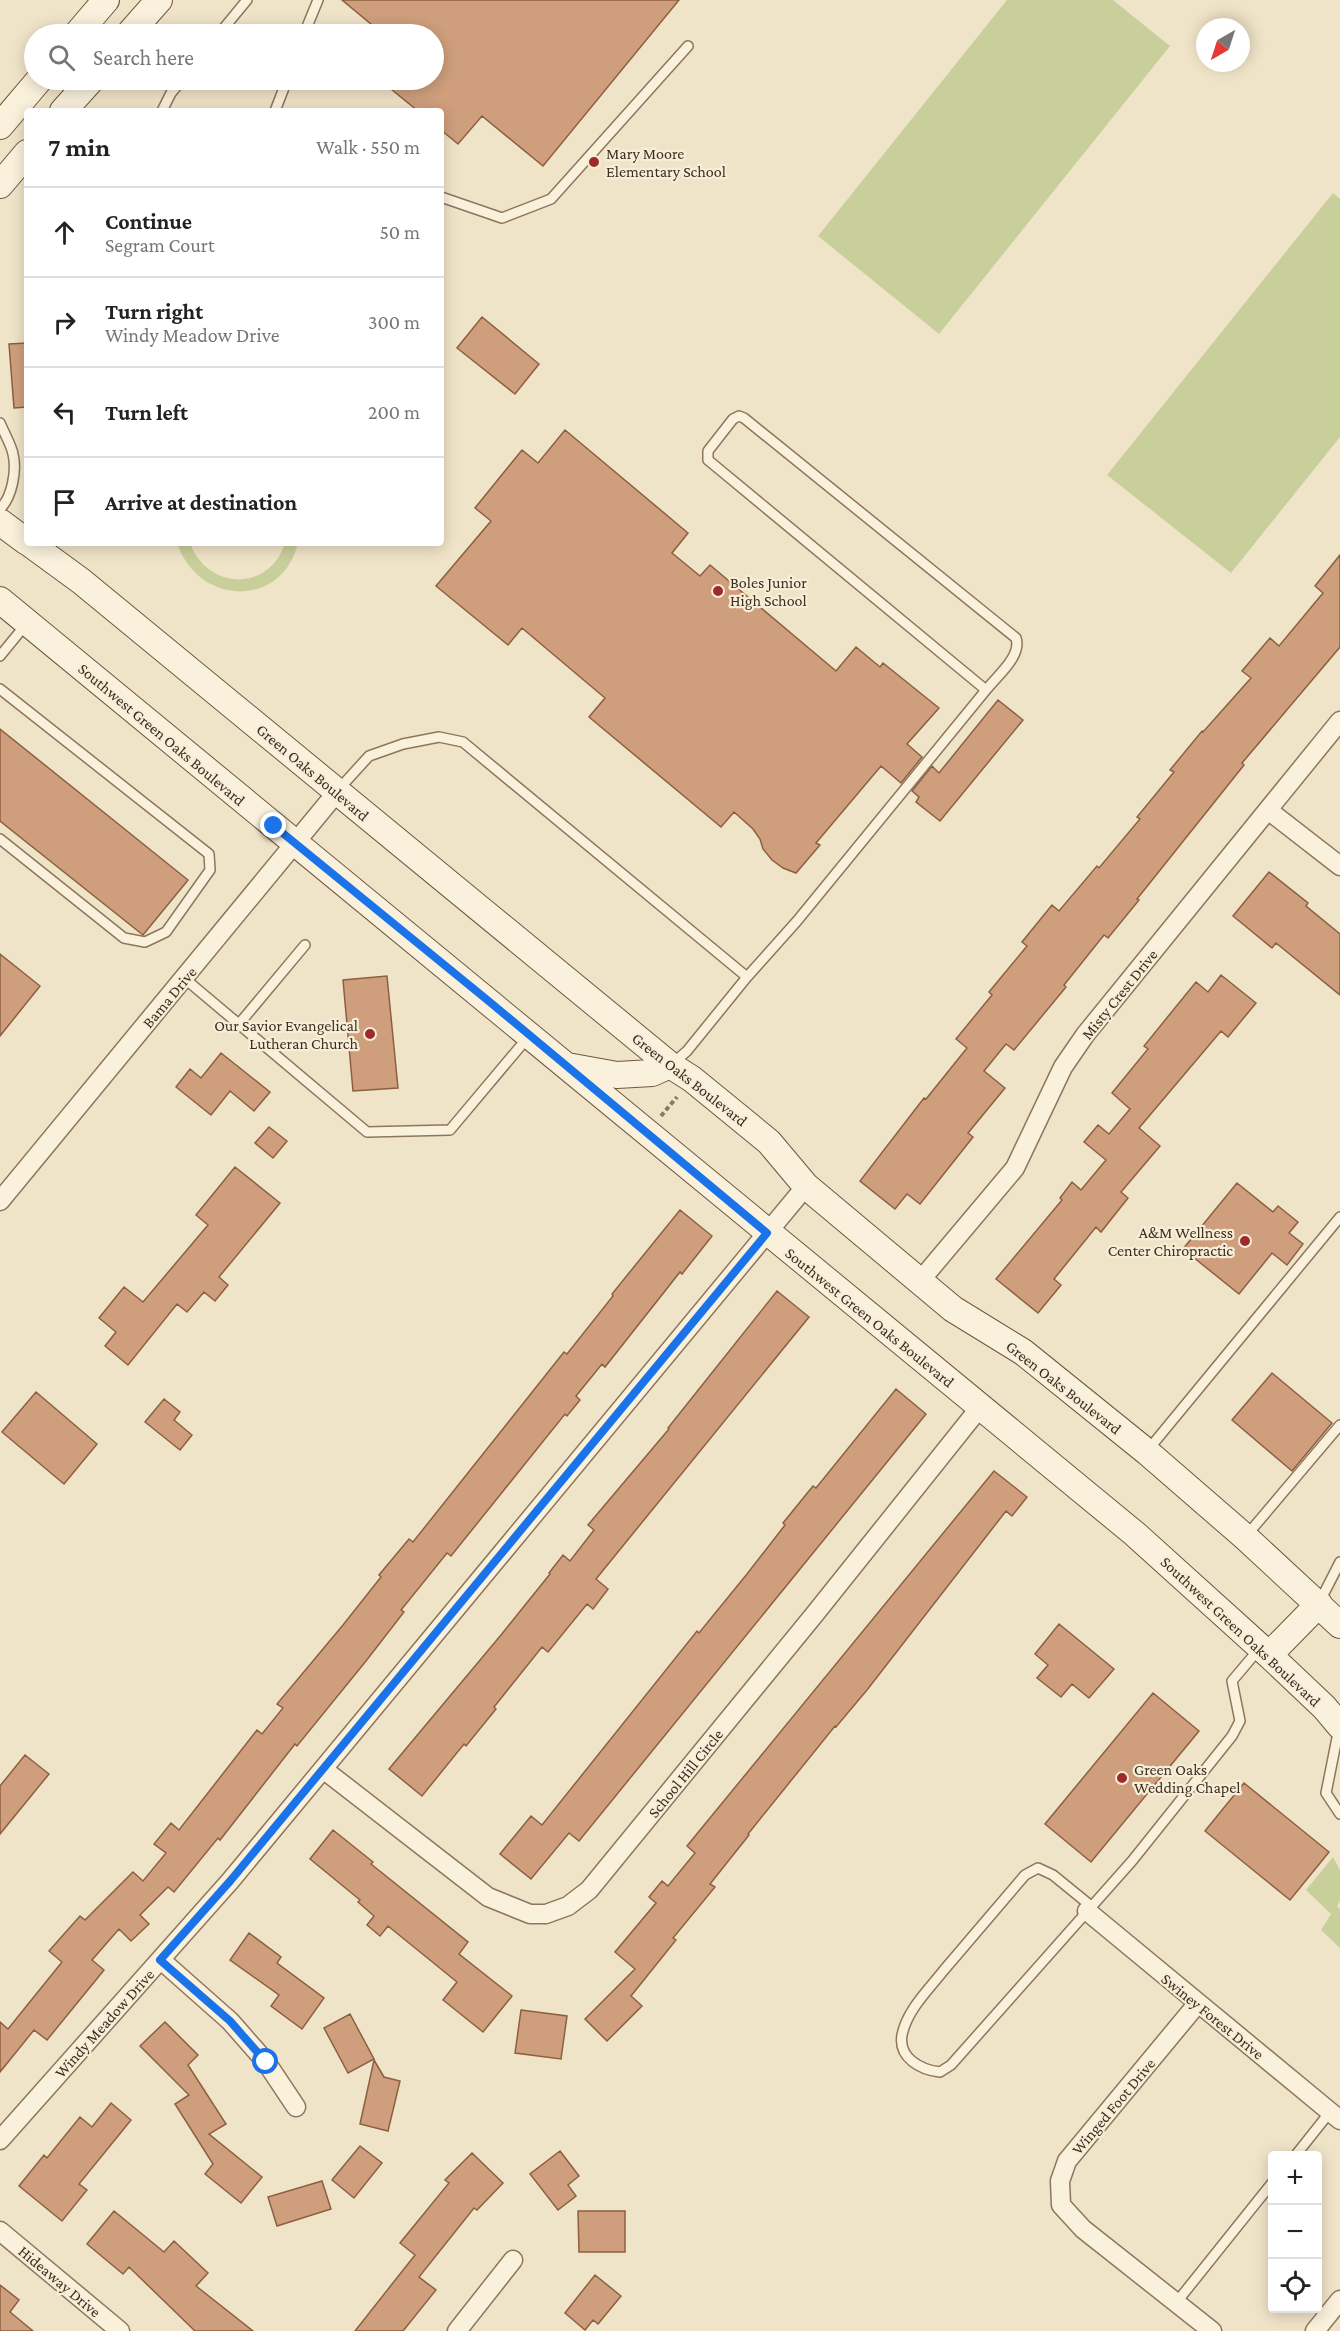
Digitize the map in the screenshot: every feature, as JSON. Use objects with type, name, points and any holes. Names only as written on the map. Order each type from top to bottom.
[{"type":"main road","points":[[86,24],[106,0]]},
{"type":"main road","points":[[138,24],[159,0]]},
{"type":"main road","points":[[0,126],[31,90]]},
{"type":"main road","points":[[66,108],[82,90]]},
{"type":"main road","points":[[0,184],[24,156]]},
{"type":"main road","name":"Green Oaks Boulevard","points":[[0,522],[24,539]]},
{"type":"main road","name":"Green Oaks Boulevard","points":[[33,546],[81,581],[670,1065],[692,1079],[769,1142],[806,1186],[953,1308],[1023,1352],[1076,1393],[1245,1538],[1340,1625]]},
{"type":"main road","name":"Southwest Green Oaks Boulevard","points":[[0,600],[1135,1534],[1265,1651],[1324,1707],[1340,1726]]},
{"type":"main road","points":[[566,1066],[617,1075],[652,1073],[670,1065]]},
{"type":"main road","points":[[1265,1651],[1319,1604]]},
{"type":"street","name":"Misty Crest Drive","points":[[920,1281],[1015,1168],[1063,1067],[1085,1035],[1340,721]]},
{"type":"street","name":"Bama Drive","points":[[0,1201],[337,792]]},
{"type":"street","points":[[1268,810],[1340,866]]},
{"type":"street","name":"Windy Meadow Drive","points":[[0,2140],[231,1880],[806,1186]]},
{"type":"street","name":"School Hill Circle","points":[[323,1769],[488,1897],[530,1914],[546,1914],[568,1906],[589,1890],[981,1406]]},
{"type":"street","name":"Swiney Forest Drive","points":[[1089,1909],[1335,2116]]},
{"type":"street","points":[[160,1960],[230,2021],[266,2062],[296,2107]]},
{"type":"street","name":"Winged Foot Drive","points":[[1198,2003],[1067,2161],[1060,2181],[1061,2205],[1083,2229],[1212,2331]]},
{"type":"street","name":"Hideaway Drive","points":[[0,2231],[120,2331]]},
{"type":"street","points":[[457,2331],[513,2260]]},
{"type":"street","points":[[1316,2330],[1340,2300]]},
{"type":"lane","points":[[227,24],[247,0]]},
{"type":"lane","points":[[308,24],[318,0]]},
{"type":"lane","points":[[444,198],[502,219],[551,199],[688,46]]},
{"type":"lane","points":[[164,108],[174,90]]},
{"type":"lane","points":[[275,108],[283,90]]},
{"type":"lane","points":[[670,1065],[687,1051],[747,977],[797,921],[986,690],[1016,653],[1018,645],[1016,638],[744,418],[738,416],[733,419],[708,451],[708,460],[986,690]]},
{"type":"lane","points":[[0,423],[14,455],[12,487],[8,501],[0,509]]},
{"type":"lane","points":[[0,656],[27,622]]},
{"type":"lane","points":[[0,688],[209,854],[210,870],[166,932],[145,942],[124,938],[0,839]]},
{"type":"lane","points":[[337,792],[369,756],[403,744],[439,737],[463,742],[747,977]]},
{"type":"lane","points":[[239,1024],[304,945]]},
{"type":"lane","points":[[184,978],[367,1132],[450,1130],[529,1036]]},
{"type":"lane","points":[[1147,1452],[1340,1216]]},
{"type":"lane","points":[[1245,1538],[1340,1425]]},
{"type":"lane","points":[[1319,1604],[1340,1562]]},
{"type":"lane","points":[[1089,1909],[1053,1875],[1038,1868],[1025,1875],[916,2004],[902,2035],[907,2057],[928,2071],[940,2072],[951,2065],[1132,1861],[1232,1736],[1240,1721],[1232,1681],[1265,1651]]},
{"type":"lane","points":[[1340,1726],[1326,1793],[1340,1814]]},
{"type":"lane","points":[[1300,2151],[1335,2116]]},
{"type":"lane","points":[[1176,2303],[1268,2188]]},
{"type":"path","points":[[654,1124],[681,1093]]},
{"type":"green space","points":[[1007,0],[1113,0],[1170,46],[939,334],[818,236]]},
{"type":"green space","points":[[1333,193],[1340,199],[1340,437],[1231,573],[1107,475]]},
{"type":"green space","points":[[179,546],[192,546],[198,559],[210,570],[223,577],[238,579],[252,577],[266,571],[277,559],[284,546],[297,546],[289,565],[275,580],[258,589],[239,591],[220,588],[203,579],[188,564]]},
{"type":"green space","points":[[1333,1857],[1340,1870],[1340,1901],[1337,1906],[1340,1909],[1340,1948],[1321,1930],[1331,1914],[1306,1890]]},
{"type":"building","points":[[342,0],[679,0],[543,166],[482,116],[458,144],[444,132],[444,108],[414,108],[392,90],[444,90],[444,24],[371,24]]},
{"type":"building","points":[[482,317],[539,364],[515,394],[457,348]]},
{"type":"building","points":[[24,343],[24,407],[14,408],[9,344]]},
{"type":"building","name":"Boles Junior High School","points":[[565,430],[688,533],[672,553],[700,576],[710,565],[836,671],[856,647],[880,667],[883,663],[939,708],[907,744],[922,757],[901,783],[881,766],[816,843],[820,845],[796,873],[772,860],[763,849],[753,829],[734,812],[721,827],[589,717],[605,698],[522,628],[508,645],[436,586],[491,521],[475,508],[522,450],[538,463]]},
{"type":"building","points":[[1340,555],[1340,647],[1242,763],[1244,765],[1137,899],[1139,900],[1108,938],[1104,935],[1064,985],[1066,987],[1014,1050],[1006,1044],[984,1071],[1005,1088],[968,1133],[973,1137],[920,1204],[907,1194],[895,1209],[860,1181],[924,1098],[926,1099],[967,1048],[956,1039],[992,995],[989,992],[1027,946],[1022,942],[1052,905],[1059,911],[1140,819],[1137,817],[1174,772],[1170,770],[1251,678],[1242,671],[1270,638],[1279,646],[1323,593],[1315,586]]},
{"type":"building","points":[[998,700],[1023,720],[940,821],[916,802],[919,797],[912,791],[932,766],[939,773]]},
{"type":"building","points":[[0,729],[188,880],[143,935],[0,821]]},
{"type":"building","points":[[1269,872],[1308,903],[1306,906],[1340,934],[1340,995],[1276,943],[1272,948],[1233,916]]},
{"type":"building","points":[[0,954],[40,986],[0,1036]]},
{"type":"building","points":[[1221,975],[1256,1003],[1228,1037],[1221,1031],[1139,1128],[1160,1146],[1121,1192],[1128,1198],[1101,1232],[1096,1227],[1054,1279],[1061,1285],[1038,1313],[996,1279],[1062,1200],[1060,1198],[1072,1182],[1081,1190],[1106,1160],[1084,1142],[1098,1125],[1109,1134],[1130,1109],[1112,1093],[1148,1049],[1144,1046],[1196,982],[1208,992]]},
{"type":"building","name":"Our Savior Evangelical Lutheran Church","points":[[387,976],[398,1088],[353,1091],[343,980]]},
{"type":"building","points":[[221,1053],[270,1092],[254,1111],[230,1091],[211,1115],[176,1087],[190,1069],[201,1078]]},
{"type":"building","points":[[269,1127],[287,1141],[273,1158],[255,1143]]},
{"type":"building","points":[[235,1167],[280,1203],[219,1277],[228,1285],[215,1301],[204,1292],[187,1312],[177,1304],[128,1365],[105,1346],[116,1332],[99,1318],[124,1287],[143,1302],[208,1225],[196,1215]]},
{"type":"building","name":"A&M Wellness Center Chiropractic","points":[[1237,1183],[1273,1212],[1278,1206],[1298,1222],[1289,1233],[1303,1244],[1287,1265],[1272,1253],[1239,1294],[1183,1249]]},
{"type":"building","points":[[680,1210],[712,1236],[682,1274],[680,1272],[605,1367],[602,1364],[576,1396],[580,1400],[567,1416],[565,1414],[451,1556],[447,1553],[401,1610],[404,1612],[366,1661],[297,1746],[295,1744],[220,1840],[218,1838],[174,1892],[168,1887],[140,1915],[149,1924],[131,1941],[119,1929],[92,1960],[104,1970],[47,2040],[34,2030],[0,2072],[0,2022],[8,2029],[62,1962],[49,1951],[80,1916],[85,1920],[133,1872],[143,1881],[166,1853],[154,1844],[171,1823],[179,1830],[257,1730],[262,1734],[283,1708],[277,1704],[381,1577],[379,1575],[409,1539],[413,1542],[564,1352],[567,1354]]},
{"type":"building","points":[[777,1291],[809,1317],[596,1579],[608,1589],[593,1609],[587,1604],[548,1652],[542,1647],[494,1707],[496,1709],[422,1796],[389,1769],[501,1635],[563,1555],[570,1561],[594,1530],[588,1525],[669,1429]]},
{"type":"building","points":[[1272,1373],[1332,1423],[1292,1471],[1232,1420]]},
{"type":"building","points":[[896,1389],[926,1414],[579,1841],[569,1833],[531,1879],[500,1854],[531,1816],[542,1825],[697,1631],[699,1633],[747,1574],[785,1525],[783,1523],[813,1486],[816,1488]]},
{"type":"building","points":[[36,1392],[97,1444],[64,1484],[2,1432]]},
{"type":"building","points":[[164,1399],[180,1412],[174,1420],[192,1435],[180,1450],[145,1422]]},
{"type":"building","points":[[994,1471],[1027,1497],[1012,1516],[1006,1511],[867,1690],[748,1834],[710,1884],[715,1887],[673,1938],[676,1940],[631,1996],[642,2006],[607,2041],[585,2019],[635,1969],[615,1952],[656,1903],[649,1897],[662,1881],[668,1886],[695,1853],[687,1846]]},
{"type":"building","points":[[1059,1624],[1114,1669],[1089,1698],[1072,1684],[1061,1697],[1037,1678],[1048,1665],[1035,1654]]},
{"type":"building","name":"Green Oaks Wedding Chapel","points":[[1153,1693],[1199,1731],[1091,1862],[1045,1824]]},
{"type":"building","points":[[25,1755],[49,1774],[0,1834],[0,1786]]},
{"type":"building","points":[[1244,1783],[1329,1852],[1290,1900],[1205,1831]]},
{"type":"building","points":[[333,1830],[373,1862],[371,1864],[468,1942],[459,1954],[512,1996],[483,2032],[443,2000],[457,1982],[388,1926],[380,1936],[367,1925],[374,1916],[358,1902],[360,1900],[310,1859]]},
{"type":"building","points":[[249,1933],[281,1957],[277,1963],[324,1998],[302,2029],[271,2006],[279,1995],[230,1960]]},
{"type":"building","points":[[521,2010],[567,2016],[561,2059],[515,2053]]},
{"type":"building","points":[[350,2014],[374,2059],[348,2073],[324,2028]]},
{"type":"building","points":[[165,2022],[198,2055],[188,2065],[226,2124],[209,2134],[262,2177],[241,2203],[205,2174],[213,2164],[175,2104],[189,2095],[140,2046]]},
{"type":"building","points":[[374,2060],[384,2077],[400,2081],[388,2131],[360,2124]]},
{"type":"building","points":[[111,2103],[131,2120],[79,2184],[87,2190],[62,2221],[19,2186],[44,2155],[47,2158],[80,2117],[92,2127]]},
{"type":"building","points":[[360,2146],[382,2163],[354,2198],[332,2180]]},
{"type":"building","points":[[560,2151],[579,2176],[568,2185],[576,2196],[558,2210],[530,2174]]},
{"type":"building","points":[[472,2153],[503,2183],[477,2210],[474,2208],[419,2277],[436,2290],[403,2331],[355,2331],[415,2255],[400,2243],[449,2183],[445,2180]]},
{"type":"building","points":[[322,2181],[331,2209],[277,2226],[268,2197]]},
{"type":"building","points":[[114,2211],[164,2252],[174,2241],[208,2273],[196,2286],[253,2331],[195,2331],[129,2267],[123,2274],[87,2244]]},
{"type":"building","points":[[578,2211],[625,2211],[625,2252],[579,2252]]},
{"type":"building","points":[[595,2275],[621,2296],[598,2324],[593,2320],[585,2330],[565,2313]]},
{"type":"building","points":[[0,2285],[19,2300],[10,2312],[33,2331],[0,2331]]},
{"type":"place","name":"Mary Moore Elementary School","points":[[594,162]]},
{"type":"place","name":"Boles Junior High School","points":[[718,591]]},
{"type":"place","name":"Our Savior Evangelical Lutheran Church","points":[[370,1034]]},
{"type":"place","name":"A&M Wellness Center Chiropractic","points":[[1245,1241]]},
{"type":"place","name":"Green Oaks Wedding Chapel","points":[[1122,1778]]},
{"type":"route","points":[[266,2062],[230,2021],[160,1960],[231,1880],[767,1233],[274,826]]}]
